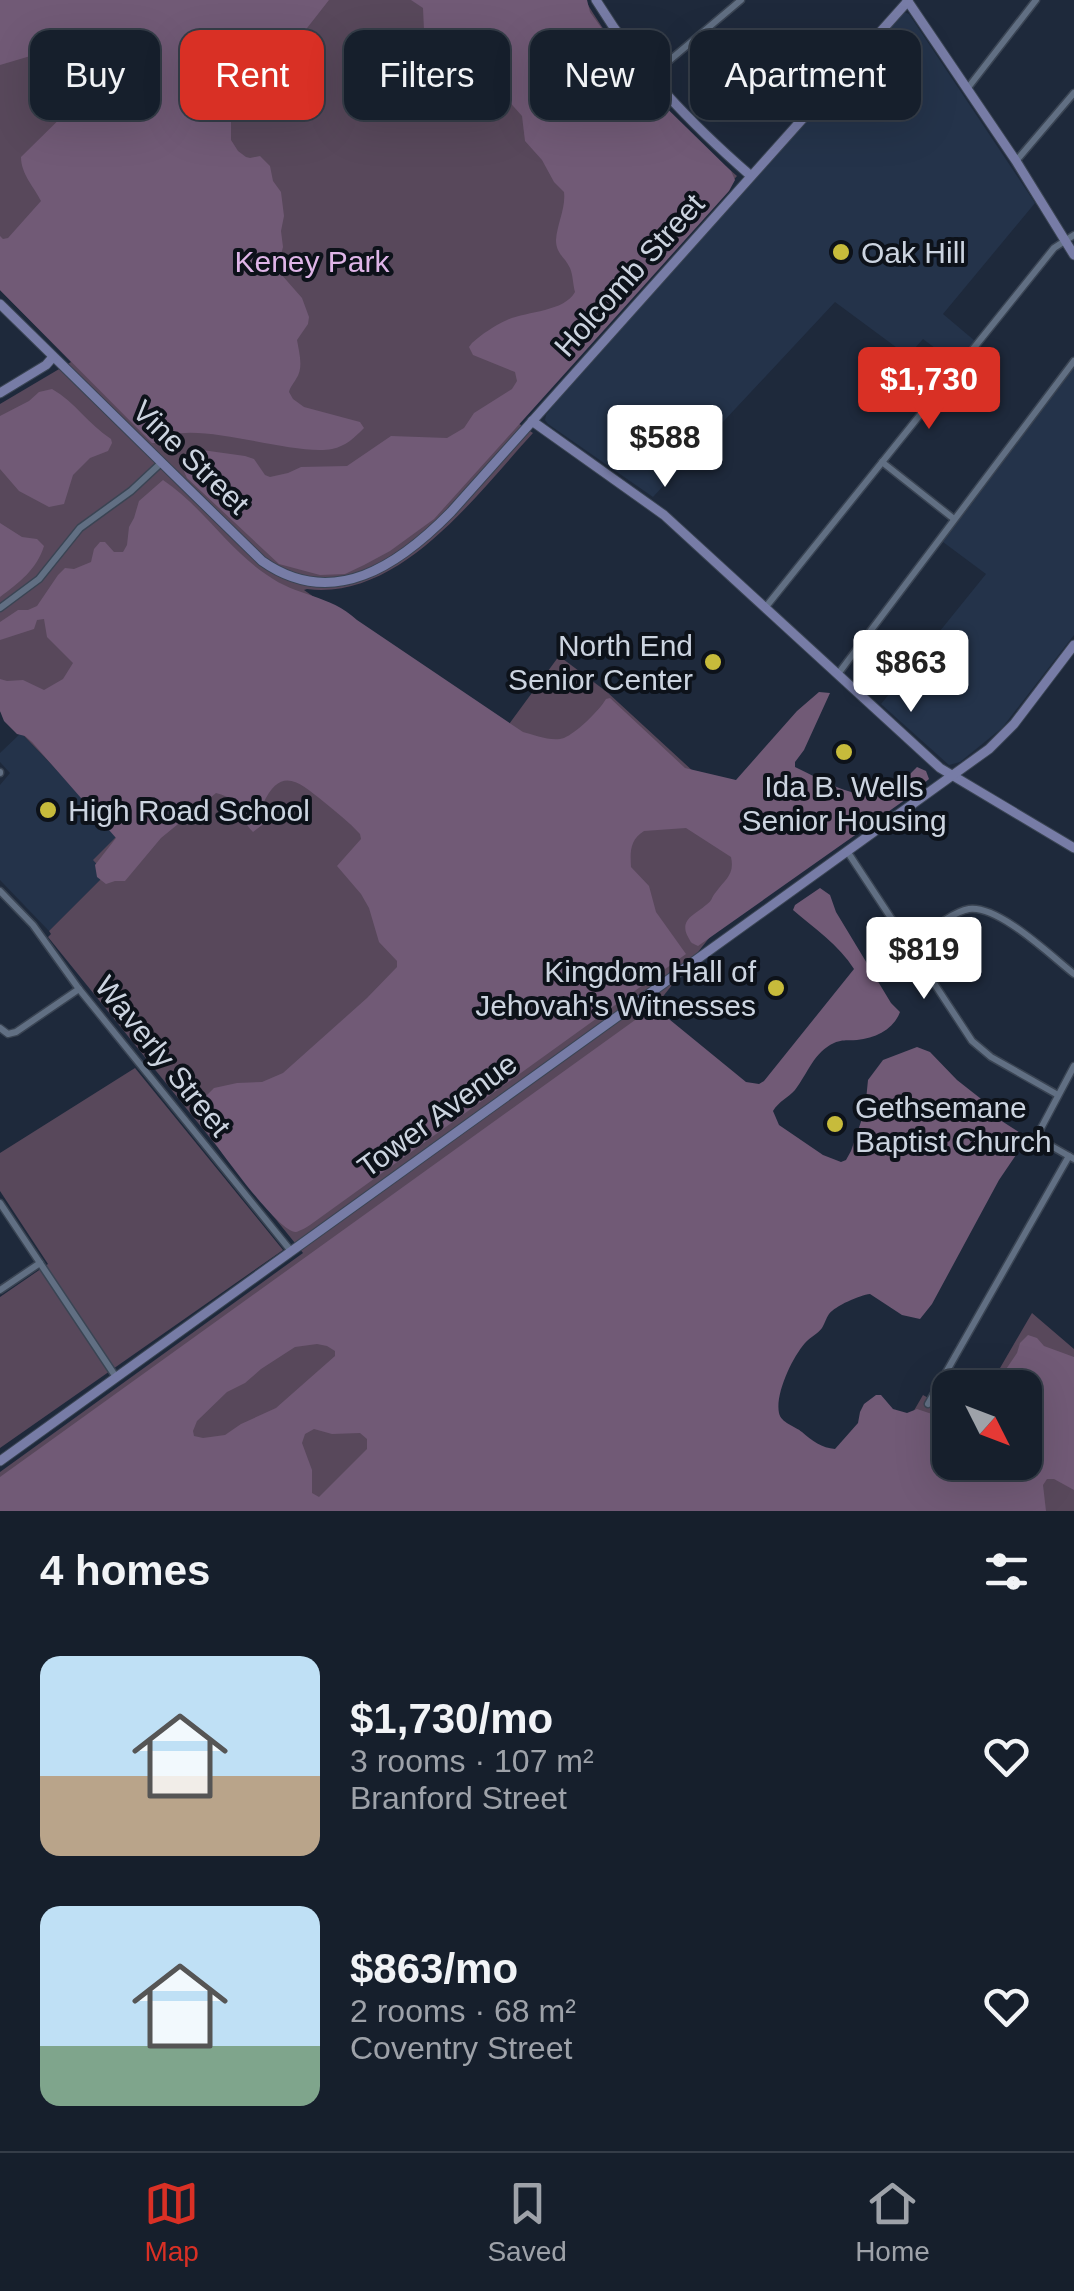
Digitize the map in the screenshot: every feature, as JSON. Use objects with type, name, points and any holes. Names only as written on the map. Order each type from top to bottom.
[{"type":"street","points":[[596,0],[615,30]]},
{"type":"street","points":[[670,60],[742,0]]},
{"type":"street","points":[[908,0],[1069,238],[1074,255]]},
{"type":"street","name":"Holcomb Street","points":[[374,570],[402,554],[443,520],[908,0]]},
{"type":"street","points":[[967,89],[1036,0]]},
{"type":"street","points":[[1016,162],[1074,92]]},
{"type":"street","points":[[670,99],[752,176]]},
{"type":"street","points":[[765,608],[1054,248],[1069,238]]},
{"type":"street","name":"Vine Street","points":[[0,304],[275,570],[321,584],[345,581],[374,570]]},
{"type":"street","points":[[0,393],[53,357]]},
{"type":"street","points":[[838,674],[1074,360]]},
{"type":"street","points":[[532,421],[658,510],[934,763],[1073,845]]},
{"type":"street","points":[[882,462],[954,519]]},
{"type":"street","points":[[0,608],[39,579],[80,528],[131,492],[162,463]]},
{"type":"street","name":"Tower Avenue","points":[[0,1461],[952,776],[1002,737],[1074,645]]},
{"type":"street","points":[[846,850],[966,1033],[980,1049],[1058,1095]]},
{"type":"street","name":"Waverly Street","points":[[0,890],[32,924],[79,989],[291,1251]]},
{"type":"street","points":[[910,946],[956,914],[982,910],[1005,920],[1074,974]]},
{"type":"street","points":[[0,1028],[8,1034],[16,1032],[79,989]]},
{"type":"street","points":[[928,1404],[1071,1157],[1046,1143],[1039,1132],[1074,1066]]},
{"type":"street","points":[[0,1203],[116,1377]]},
{"type":"street","points":[[0,1290],[40,1263]]},
{"type":"shaded area","points":[[0,0],[329,0],[306,30],[180,30],[180,120],[231,120],[231,140],[238,151],[250,158],[260,156],[270,166],[273,181],[281,192],[284,216],[280,273],[302,298],[309,317],[297,340],[300,370],[289,392],[304,407],[360,422],[364,428],[346,444],[332,449],[313,450],[189,433],[170,435],[152,443],[0,290],[0,236],[8,238],[41,201],[25,175],[21,157],[59,120],[160,120],[160,30],[30,30],[30,56],[0,65]]},
{"type":"shaded area","points":[[411,0],[587,0],[603,30],[530,30],[530,120],[670,120],[670,111],[731,171],[735,180],[434,519],[364,565],[345,574],[320,575],[279,564],[187,478],[183,461],[202,450],[245,456],[254,459],[270,477],[301,467],[347,466],[391,436],[447,438],[464,428],[474,413],[512,389],[517,381],[515,372],[473,355],[469,347],[472,343],[502,322],[563,304],[575,292],[570,268],[556,245],[564,192],[525,141],[522,116],[510,102],[510,30],[424,30],[423,8]]},
{"type":"shaded area","name":"Oak Hill","points":[[904,12],[920,30],[888,30]]},
{"type":"shaded area","name":"Oak Hill","points":[[921,32],[1035,203],[943,314],[975,341],[956,364],[923,339],[908,356],[835,302],[653,497],[548,424],[546,415],[808,120],[921,120]]},
{"type":"shaded area","points":[[1074,368],[1074,635],[1002,728],[960,762],[949,765],[881,704],[986,574],[943,542]]},
{"type":"shaded area","points":[[52,389],[112,443],[108,451],[90,458],[73,475],[64,504],[49,507],[19,491],[0,469],[0,416],[39,392]]},
{"type":"shaded area","points":[[163,480],[267,575],[346,612],[523,732],[549,739],[564,738],[610,698],[685,768],[736,780],[797,711],[819,692],[830,693],[795,767],[847,791],[873,796],[902,791],[906,778],[917,767],[926,771],[929,779],[698,946],[690,940],[686,925],[728,876],[731,857],[686,828],[644,831],[632,846],[631,867],[649,886],[656,912],[686,954],[296,1232],[274,1217],[259,1200],[195,1114],[214,1088],[262,1082],[283,1073],[397,967],[397,961],[379,942],[361,894],[337,866],[361,839],[360,834],[315,795],[291,781],[277,784],[270,792],[263,804],[271,818],[253,832],[236,804],[216,793],[161,838],[125,881],[106,884],[97,877],[95,865],[116,838],[32,742],[4,721],[0,711],[0,679],[23,680],[44,690],[63,679],[73,663],[47,637],[44,619],[37,620],[34,629],[0,640],[0,622],[18,610],[37,606],[65,568],[91,562],[100,542],[114,552],[123,552],[139,501]]},
{"type":"shaded area","points":[[0,523],[44,546],[32,569],[0,597]]},
{"type":"shaded area","name":"High Road School","points":[[21,733],[119,834],[106,874],[49,931],[0,880],[0,785],[10,773],[0,762],[0,753]]},
{"type":"shaded area","points":[[820,888],[830,895],[836,912],[900,1012],[889,1028],[877,1035],[837,1042],[821,1052],[795,1090],[773,1111],[779,1125],[823,1155],[841,1162],[846,1160],[865,1110],[868,1080],[883,1060],[917,1047],[930,1052],[997,1118],[1024,1138],[920,1319],[902,1315],[870,1294],[837,1308],[805,1343],[790,1367],[778,1405],[780,1416],[817,1444],[835,1449],[858,1423],[864,1404],[881,1395],[893,1409],[907,1413],[917,1409],[932,1414],[932,1480],[1042,1480],[1042,1370],[1006,1370],[1028,1335],[1044,1346],[1074,1357],[1074,1490],[1047,1479],[1043,1485],[1046,1511],[0,1511],[0,1477],[658,1002],[666,1006],[664,1015],[746,1082],[764,1081],[854,969],[834,945],[793,910]],"holes":[[[327,1346],[335,1351],[335,1356],[276,1408],[225,1435],[194,1436],[197,1421],[227,1392],[295,1347]],[[314,1429],[332,1434],[360,1433],[367,1439],[367,1449],[319,1497],[312,1493],[312,1470],[302,1443],[305,1434]]]},
{"type":"green space","name":"Keney Park","points":[[0,0],[585,0],[605,30],[530,30],[530,120],[670,120],[670,111],[737,176],[518,423],[533,433],[434,538],[405,561],[374,578],[341,588],[304,590],[504,731],[559,656],[607,692],[733,808],[764,828],[713,933],[635,1032],[797,1352],[754,1426],[873,1481],[923,1395],[932,1400],[932,1480],[1042,1480],[1042,1370],[999,1370],[1032,1313],[1074,1349],[1074,1511],[0,1511],[0,1472],[303,1253],[48,937],[49,931],[106,874],[93,860],[119,834],[0,711],[0,404],[71,362],[0,290]]},
{"type":"green space","points":[[135,1068],[283,1250],[0,1448],[0,1297],[48,1264],[0,1191],[0,1153]]},
{"type":"place","name":"Oak Hill","points":[[841,252]]},
{"type":"place","name":"North End Senior Center","points":[[713,662]]},
{"type":"place","name":"Ida B. Wells Senior Housing","points":[[844,752]]},
{"type":"place","name":"High Road School","points":[[48,810]]},
{"type":"place","name":"Kingdom Hall of Jehovah's Witnesses","points":[[776,988]]},
{"type":"place","name":"Gethsemane Baptist Church","points":[[835,1124]]}]
